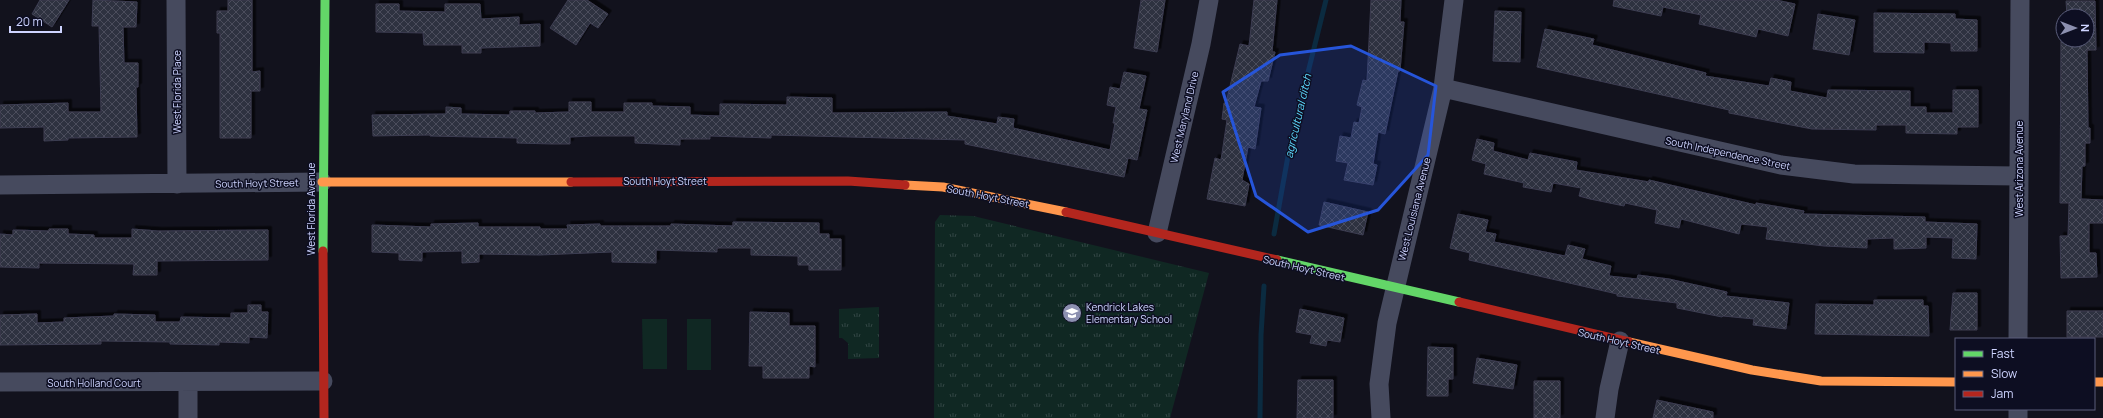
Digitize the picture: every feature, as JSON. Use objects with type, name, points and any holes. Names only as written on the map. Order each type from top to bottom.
[{"type":"street","name":"West Florida Place","points":[[176,0],[177,184]]},
{"type":"street","name":"West Florida Avenue","points":[[324,418],[322,182],[325,0]]},
{"type":"street","name":"West Maryland Drive","points":[[1156,233],[1201,44],[1209,0]]},
{"type":"street","name":"West Louisiana Avenue","points":[[1381,418],[1379,394],[1381,366],[1394,289],[1443,88],[1454,0]]},
{"type":"street","name":"West Arizona Avenue","points":[[2018,338],[2020,0]]},
{"type":"street","name":"South Independence Street","points":[[1443,88],[1789,166],[1854,174],[2018,176]]},
{"type":"street","name":"South Hoyt Street","points":[[0,185],[322,182],[848,181],[904,183],[982,194],[1620,341],[1789,377],[1858,383],[1955,382]]},
{"type":"street","points":[[1606,418],[1609,390],[1620,341]]},
{"type":"street","name":"South Holland Court","points":[[0,382],[188,383],[324,381]]},
{"type":"street","points":[[188,383],[188,418]]},
{"type":"highlighted area","points":[[1351,46],[1436,86],[1428,155],[1378,210],[1308,232],[1256,196],[1223,92],[1280,55]]},
{"type":"green space","name":"Kendrick Lakes Elementary School","points":[[940,215],[973,216],[1209,273],[1170,418],[934,418],[935,222]]},
{"type":"green space","points":[[879,307],[879,358],[848,359],[848,343],[842,338],[839,338],[839,309]]},
{"type":"green space","points":[[642,319],[667,319],[667,369],[643,369]]},
{"type":"green space","points":[[687,319],[711,319],[711,370],[687,370]]},
{"type":"building","points":[[40,0],[69,0],[52,27],[32,14]]},
{"type":"building","points":[[93,0],[137,2],[136,27],[123,27],[124,63],[138,63],[138,87],[136,87],[137,137],[68,138],[68,140],[44,141],[44,127],[0,128],[0,105],[68,103],[68,112],[101,112],[99,26],[92,26]]},
{"type":"building","points":[[228,0],[252,0],[252,72],[260,71],[260,91],[251,91],[251,138],[220,138],[220,33],[217,33],[217,11],[228,11]]},
{"type":"building","points":[[568,0],[587,0],[608,14],[598,28],[590,23],[576,45],[550,28]]},
{"type":"building","points":[[1141,0],[1165,0],[1157,52],[1134,48]]},
{"type":"building","points":[[1254,0],[1277,0],[1272,52],[1275,52],[1268,81],[1261,81],[1254,107],[1261,108],[1255,149],[1248,147],[1242,180],[1249,184],[1245,206],[1207,199],[1215,158],[1221,160],[1227,120],[1222,119],[1224,103],[1226,103],[1240,44],[1249,46]]},
{"type":"building","points":[[1371,0],[1401,0],[1400,22],[1404,22],[1400,71],[1398,71],[1385,134],[1378,132],[1373,164],[1377,165],[1373,185],[1344,180],[1348,163],[1336,161],[1340,136],[1351,138],[1354,122],[1359,123],[1362,107],[1357,105],[1363,80],[1367,81]]},
{"type":"building","points":[[1614,0],[1776,0],[1795,4],[1788,36],[1758,29],[1756,37],[1699,24],[1701,15],[1663,7],[1661,16],[1613,6]]},
{"type":"building","points":[[2066,1],[2095,1],[2096,50],[2087,50],[2088,128],[2090,128],[2090,143],[2085,143],[2085,166],[2082,166],[2081,199],[2103,200],[2103,223],[2089,223],[2089,253],[2096,253],[2097,277],[2061,278],[2060,236],[2068,236],[2069,203],[2060,203],[2061,48],[2095,48],[2095,8],[2066,8]]},
{"type":"building","points":[[376,4],[399,4],[399,11],[445,12],[445,4],[480,4],[481,19],[519,17],[519,25],[540,24],[540,46],[481,48],[481,53],[462,53],[462,45],[424,45],[423,33],[376,32]]},
{"type":"building","points":[[1495,11],[1521,12],[1520,62],[1493,61]]},
{"type":"building","points":[[1874,13],[1955,14],[1955,19],[1977,20],[1977,51],[1951,51],[1951,43],[1924,42],[1924,53],[1874,52]]},
{"type":"building","points":[[1818,14],[1855,20],[1849,55],[1813,49]]},
{"type":"building","points":[[1545,29],[1594,39],[1592,45],[1706,73],[1705,76],[1769,86],[1771,78],[1791,82],[1790,91],[1827,98],[1828,90],[1910,91],[1910,107],[1926,107],[1926,113],[1953,113],[1953,90],[1978,90],[1978,127],[1957,127],[1957,134],[1906,133],[1906,125],[1876,125],[1876,130],[1812,129],[1729,113],[1729,110],[1537,67]]},
{"type":"building","points":[[1124,72],[1146,76],[1139,109],[1147,110],[1137,160],[1128,158],[1124,177],[965,144],[965,140],[771,135],[771,138],[710,136],[710,139],[680,139],[680,145],[635,143],[635,136],[570,137],[570,144],[551,144],[517,143],[517,138],[430,135],[373,136],[372,115],[446,114],[446,107],[461,108],[461,114],[510,115],[510,111],[535,111],[535,113],[569,112],[569,102],[591,102],[591,112],[624,112],[624,103],[652,103],[652,106],[690,107],[690,115],[720,116],[720,104],[787,105],[787,97],[832,98],[832,113],[947,112],[947,116],[997,124],[998,117],[1014,119],[1013,128],[1110,150],[1115,123],[1113,123],[1116,107],[1107,105],[1110,87],[1120,89]]},
{"type":"building","points":[[1477,139],[1494,143],[1493,151],[1528,160],[1530,153],[1577,162],[1576,170],[1649,182],[1649,180],[1756,205],[1756,203],[1804,211],[1803,214],[1925,217],[1925,222],[1977,224],[1976,259],[1952,258],[1953,238],[1926,237],[1926,248],[1894,249],[1894,238],[1867,239],[1867,248],[1824,246],[1766,239],[1768,227],[1741,224],[1739,234],[1681,219],[1679,228],[1655,223],[1657,210],[1625,203],[1624,206],[1579,196],[1581,188],[1553,183],[1551,192],[1523,187],[1524,183],[1484,174],[1486,164],[1472,160]]},
{"type":"building","points":[[1324,202],[1368,212],[1363,235],[1319,225]]},
{"type":"building","points":[[1458,214],[1488,220],[1485,232],[1496,234],[1494,242],[1565,256],[1568,245],[1585,249],[1582,259],[1611,266],[1609,276],[1637,279],[1638,275],[1669,279],[1727,292],[1726,296],[1789,303],[1786,329],[1753,325],[1754,319],[1722,317],[1677,308],[1677,303],[1617,296],[1617,294],[1469,260],[1470,253],[1450,248]]},
{"type":"building","points":[[733,222],[819,223],[819,234],[829,234],[829,239],[841,239],[841,270],[809,270],[809,265],[798,265],[798,256],[751,255],[751,248],[717,248],[717,252],[656,250],[656,263],[612,262],[612,252],[540,255],[479,254],[479,262],[462,263],[462,251],[422,252],[422,261],[399,260],[399,253],[372,252],[372,225],[431,227],[431,224],[478,223],[478,227],[540,227],[540,229],[568,229],[567,225],[600,224],[600,226],[671,226],[671,224],[733,226]]},
{"type":"building","points":[[49,229],[68,229],[68,234],[94,235],[94,238],[132,238],[132,229],[158,231],[268,230],[268,260],[157,261],[157,275],[133,275],[134,264],[39,263],[39,268],[0,267],[0,234],[13,235],[13,230],[49,231]]},
{"type":"building","points":[[1953,293],[1977,293],[1977,330],[1950,330]]},
{"type":"building","points":[[1874,300],[1923,300],[1923,306],[1928,306],[1929,336],[1815,334],[1816,304],[1874,305]]},
{"type":"building","points":[[248,305],[261,305],[261,312],[268,312],[267,338],[249,337],[249,343],[219,342],[219,345],[170,344],[170,342],[101,341],[101,344],[0,345],[0,315],[37,314],[37,323],[64,322],[64,318],[114,316],[114,314],[155,315],[155,322],[180,322],[181,317],[231,318],[231,313],[248,313]]},
{"type":"building","points":[[1300,309],[1344,318],[1340,342],[1327,340],[1326,346],[1310,343],[1312,335],[1296,332]]},
{"type":"building","points":[[2067,311],[2103,311],[2103,337],[2067,337]]},
{"type":"building","points":[[750,312],[789,313],[789,326],[815,326],[815,367],[809,366],[809,378],[763,378],[763,366],[749,366]]},
{"type":"building","points":[[1428,347],[1453,348],[1453,379],[1448,379],[1448,396],[1427,396]]},
{"type":"building","points":[[1477,358],[1517,365],[1513,389],[1473,383]]},
{"type":"building","points":[[1298,380],[1333,380],[1333,418],[1297,418]]},
{"type":"building","points":[[1534,381],[1560,381],[1560,418],[1534,418]]},
{"type":"building","points":[[1657,400],[1713,412],[1713,418],[1653,418]]},
{"type":"waterway","name":"agricultural ditch","points":[[1274,234],[1290,145],[1326,0]]},
{"type":"waterway","name":"agricultural ditch","points":[[1260,418],[1261,335],[1264,286]]},
{"type":"traffic: fast","points":[[323,251],[325,0]]},
{"type":"traffic: fast","points":[[1277,260],[1459,302]]},
{"type":"traffic: slow","points":[[322,182],[571,182]]},
{"type":"traffic: slow","points":[[905,185],[943,187],[1066,212]]},
{"type":"traffic: slow","points":[[1629,342],[1752,370],[1821,381],[1955,382]]},
{"type":"traffic: slow","points":[[2095,382],[2103,382]]},
{"type":"traffic: jam","points":[[571,182],[848,181],[905,185]]},
{"type":"traffic: jam","points":[[1066,212],[1277,260]]},
{"type":"traffic: jam","points":[[323,251],[324,418]]},
{"type":"traffic: jam","points":[[1459,302],[1629,342]]},
{"type":"place","name":"Kendrick Lakes Elementary School","points":[[1072,313]]}]
